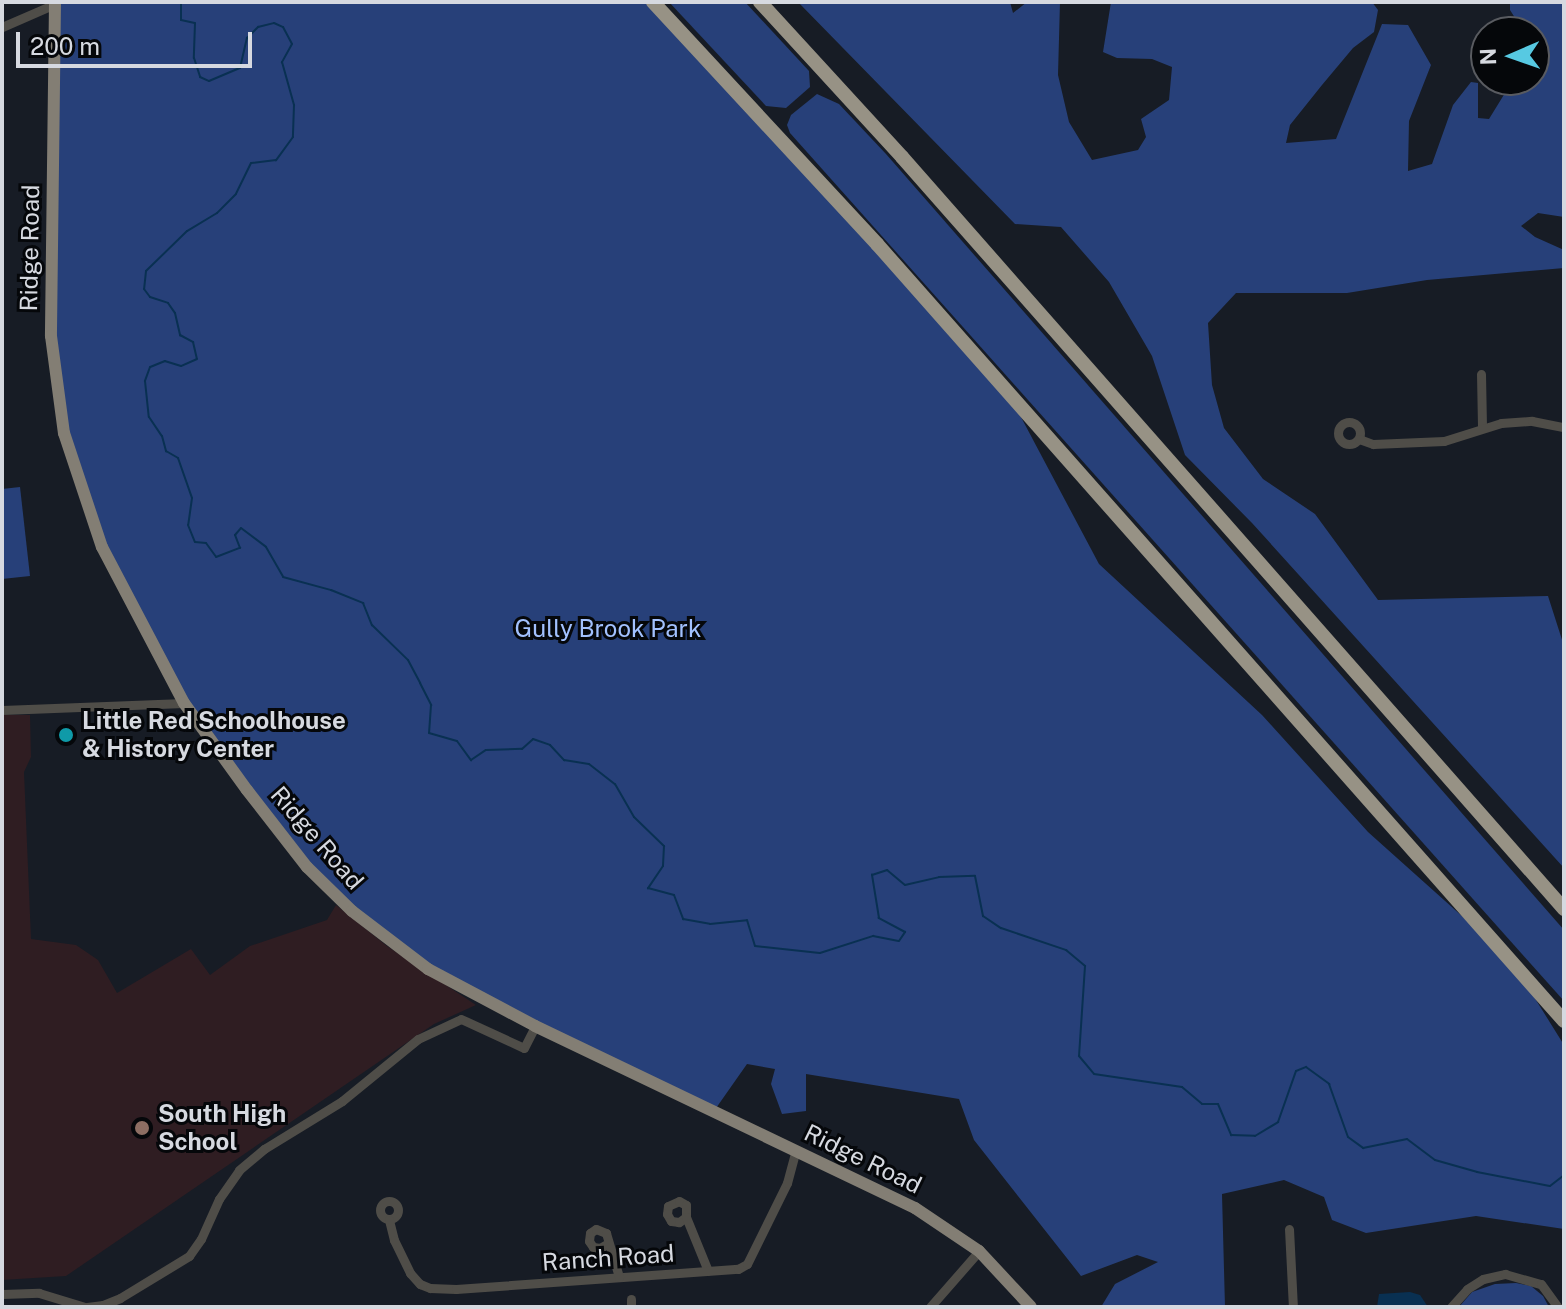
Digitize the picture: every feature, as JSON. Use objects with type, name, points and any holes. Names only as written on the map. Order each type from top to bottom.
[{"type":"highway","points":[[653,2],[887,255],[1564,1021]]},
{"type":"highway","points":[[760,2],[902,157],[1564,909]]},
{"type":"main road","name":"Ridge Road","points":[[56,3],[51,336],[64,433],[102,547],[184,703],[275,827],[307,867],[352,911],[428,969],[535,1026],[915,1208],[979,1251],[1031,1307]]},
{"type":"street","points":[[2,27],[56,3]]},
{"type":"street","points":[[1481,374],[1482,427]]},
{"type":"street","points":[[1359,439],[1373,444],[1444,441],[1482,427],[1532,421],[1564,427]]},
{"type":"street","points":[[2,710],[184,703]]},
{"type":"street","points":[[2,1294],[39,1293],[86,1307],[103,1305],[120,1298],[189,1256],[201,1239],[219,1199],[239,1170],[264,1149],[333,1107],[418,1039],[461,1019],[524,1048],[535,1026]]},
{"type":"street","name":"Ranch Road","points":[[389,1220],[394,1240],[410,1273],[420,1284],[430,1288],[456,1289],[738,1269],[747,1264],[787,1183],[796,1150]]},
{"type":"street","points":[[686,1217],[694,1229],[708,1271]]},
{"type":"street","points":[[1289,1229],[1293,1307]]},
{"type":"street","points":[[607,1244],[615,1258],[619,1277]]},
{"type":"street","points":[[930,1307],[979,1251]]},
{"type":"street","points":[[1451,1307],[1467,1289],[1483,1279],[1505,1274],[1541,1284],[1558,1307]]},
{"type":"shaded area","name":"South High School","points":[[2,715],[30,715],[31,757],[24,772],[31,939],[76,945],[98,960],[117,993],[191,949],[210,975],[250,946],[327,920],[336,905],[387,946],[476,1005],[434,1024],[66,1276],[2,1280]]},
{"type":"shaded area","points":[[1410,1292],[1420,1295],[1428,1307],[1377,1307],[1379,1294]]},
{"type":"green space","name":"Gully Brook Park","points":[[55,2],[653,2],[1006,389],[1099,564],[1262,715],[1368,832],[1511,960],[1564,1045],[1564,1229],[1476,1216],[1366,1233],[1332,1220],[1324,1197],[1284,1180],[1222,1194],[1225,1307],[1101,1307],[1115,1284],[1158,1262],[1137,1255],[1081,1276],[974,1140],[959,1099],[806,1074],[806,1111],[782,1114],[771,1084],[775,1069],[747,1064],[714,1111],[428,969],[307,867],[184,703],[102,547],[64,433],[50,297]]},
{"type":"green space","points":[[669,2],[745,2],[809,71],[810,87],[786,108],[766,106]]},
{"type":"green space","points":[[798,2],[1010,2],[1013,13],[1027,2],[1060,2],[1058,75],[1069,122],[1092,160],[1138,150],[1146,137],[1141,119],[1169,100],[1172,67],[1152,59],[1117,58],[1103,52],[1111,2],[1372,2],[1378,10],[1374,32],[1353,48],[1290,125],[1286,143],[1336,139],[1382,24],[1408,25],[1431,65],[1409,121],[1408,171],[1432,164],[1453,105],[1470,83],[1470,96],[1478,96],[1478,118],[1489,119],[1503,96],[1550,96],[1550,16],[1514,16],[1510,2],[1564,2],[1564,217],[1538,213],[1521,226],[1535,237],[1564,250],[1564,268],[1427,280],[1347,293],[1236,293],[1208,323],[1212,385],[1224,428],[1263,479],[1315,514],[1378,600],[1548,596],[1564,646],[1564,868],[1252,523],[1185,455],[1152,356],[1109,282],[1061,227],[1015,224]]},
{"type":"green space","points":[[817,94],[839,104],[886,154],[1564,930],[1564,1001],[790,133],[787,125],[791,115]]},
{"type":"green space","points":[[20,487],[30,576],[2,579],[2,489]]},
{"type":"green space","points":[[1495,1284],[1531,1286],[1543,1296],[1549,1307],[1459,1307],[1472,1292]]},
{"type":"waterway","points":[[181,2],[181,20],[195,23],[194,58],[200,77],[209,81],[240,68],[247,38],[258,27],[274,23],[283,27],[292,44],[282,62],[294,105],[293,137],[276,160],[251,163],[236,194],[217,213],[187,231],[146,271],[144,289],[150,297],[168,303],[175,313],[180,335],[193,342],[197,359],[181,366],[165,361],[150,367],[145,381],[149,417],[162,436],[166,451],[178,458],[192,498],[188,525],[195,542],[206,543],[216,557],[240,548],[235,535],[241,528],[266,547],[283,577],[331,590],[363,603],[372,625],[408,660],[420,683],[431,705],[429,733],[457,741],[471,760],[486,750],[522,749],[533,739],[550,745],[564,760],[589,764],[615,784],[634,817],[664,846],[663,866],[648,888],[674,895],[683,919],[710,924],[747,920],[755,946],[820,953],[873,936],[899,941],[905,932],[879,918],[872,875],[887,870],[905,885],[939,877],[975,876],[983,916],[1001,928],[1066,950],[1085,966],[1079,1056],[1094,1074],[1182,1087],[1202,1104],[1218,1104],[1231,1135],[1255,1136],[1278,1122],[1296,1071],[1306,1067],[1329,1084],[1348,1137],[1363,1148],[1407,1139],[1435,1160],[1477,1172],[1550,1186],[1564,1175]]},
{"type":"place","name":"Little Red Schoolhouse & History Center","points":[[66,735]]},
{"type":"place","name":"South High School","points":[[142,1128]]}]
